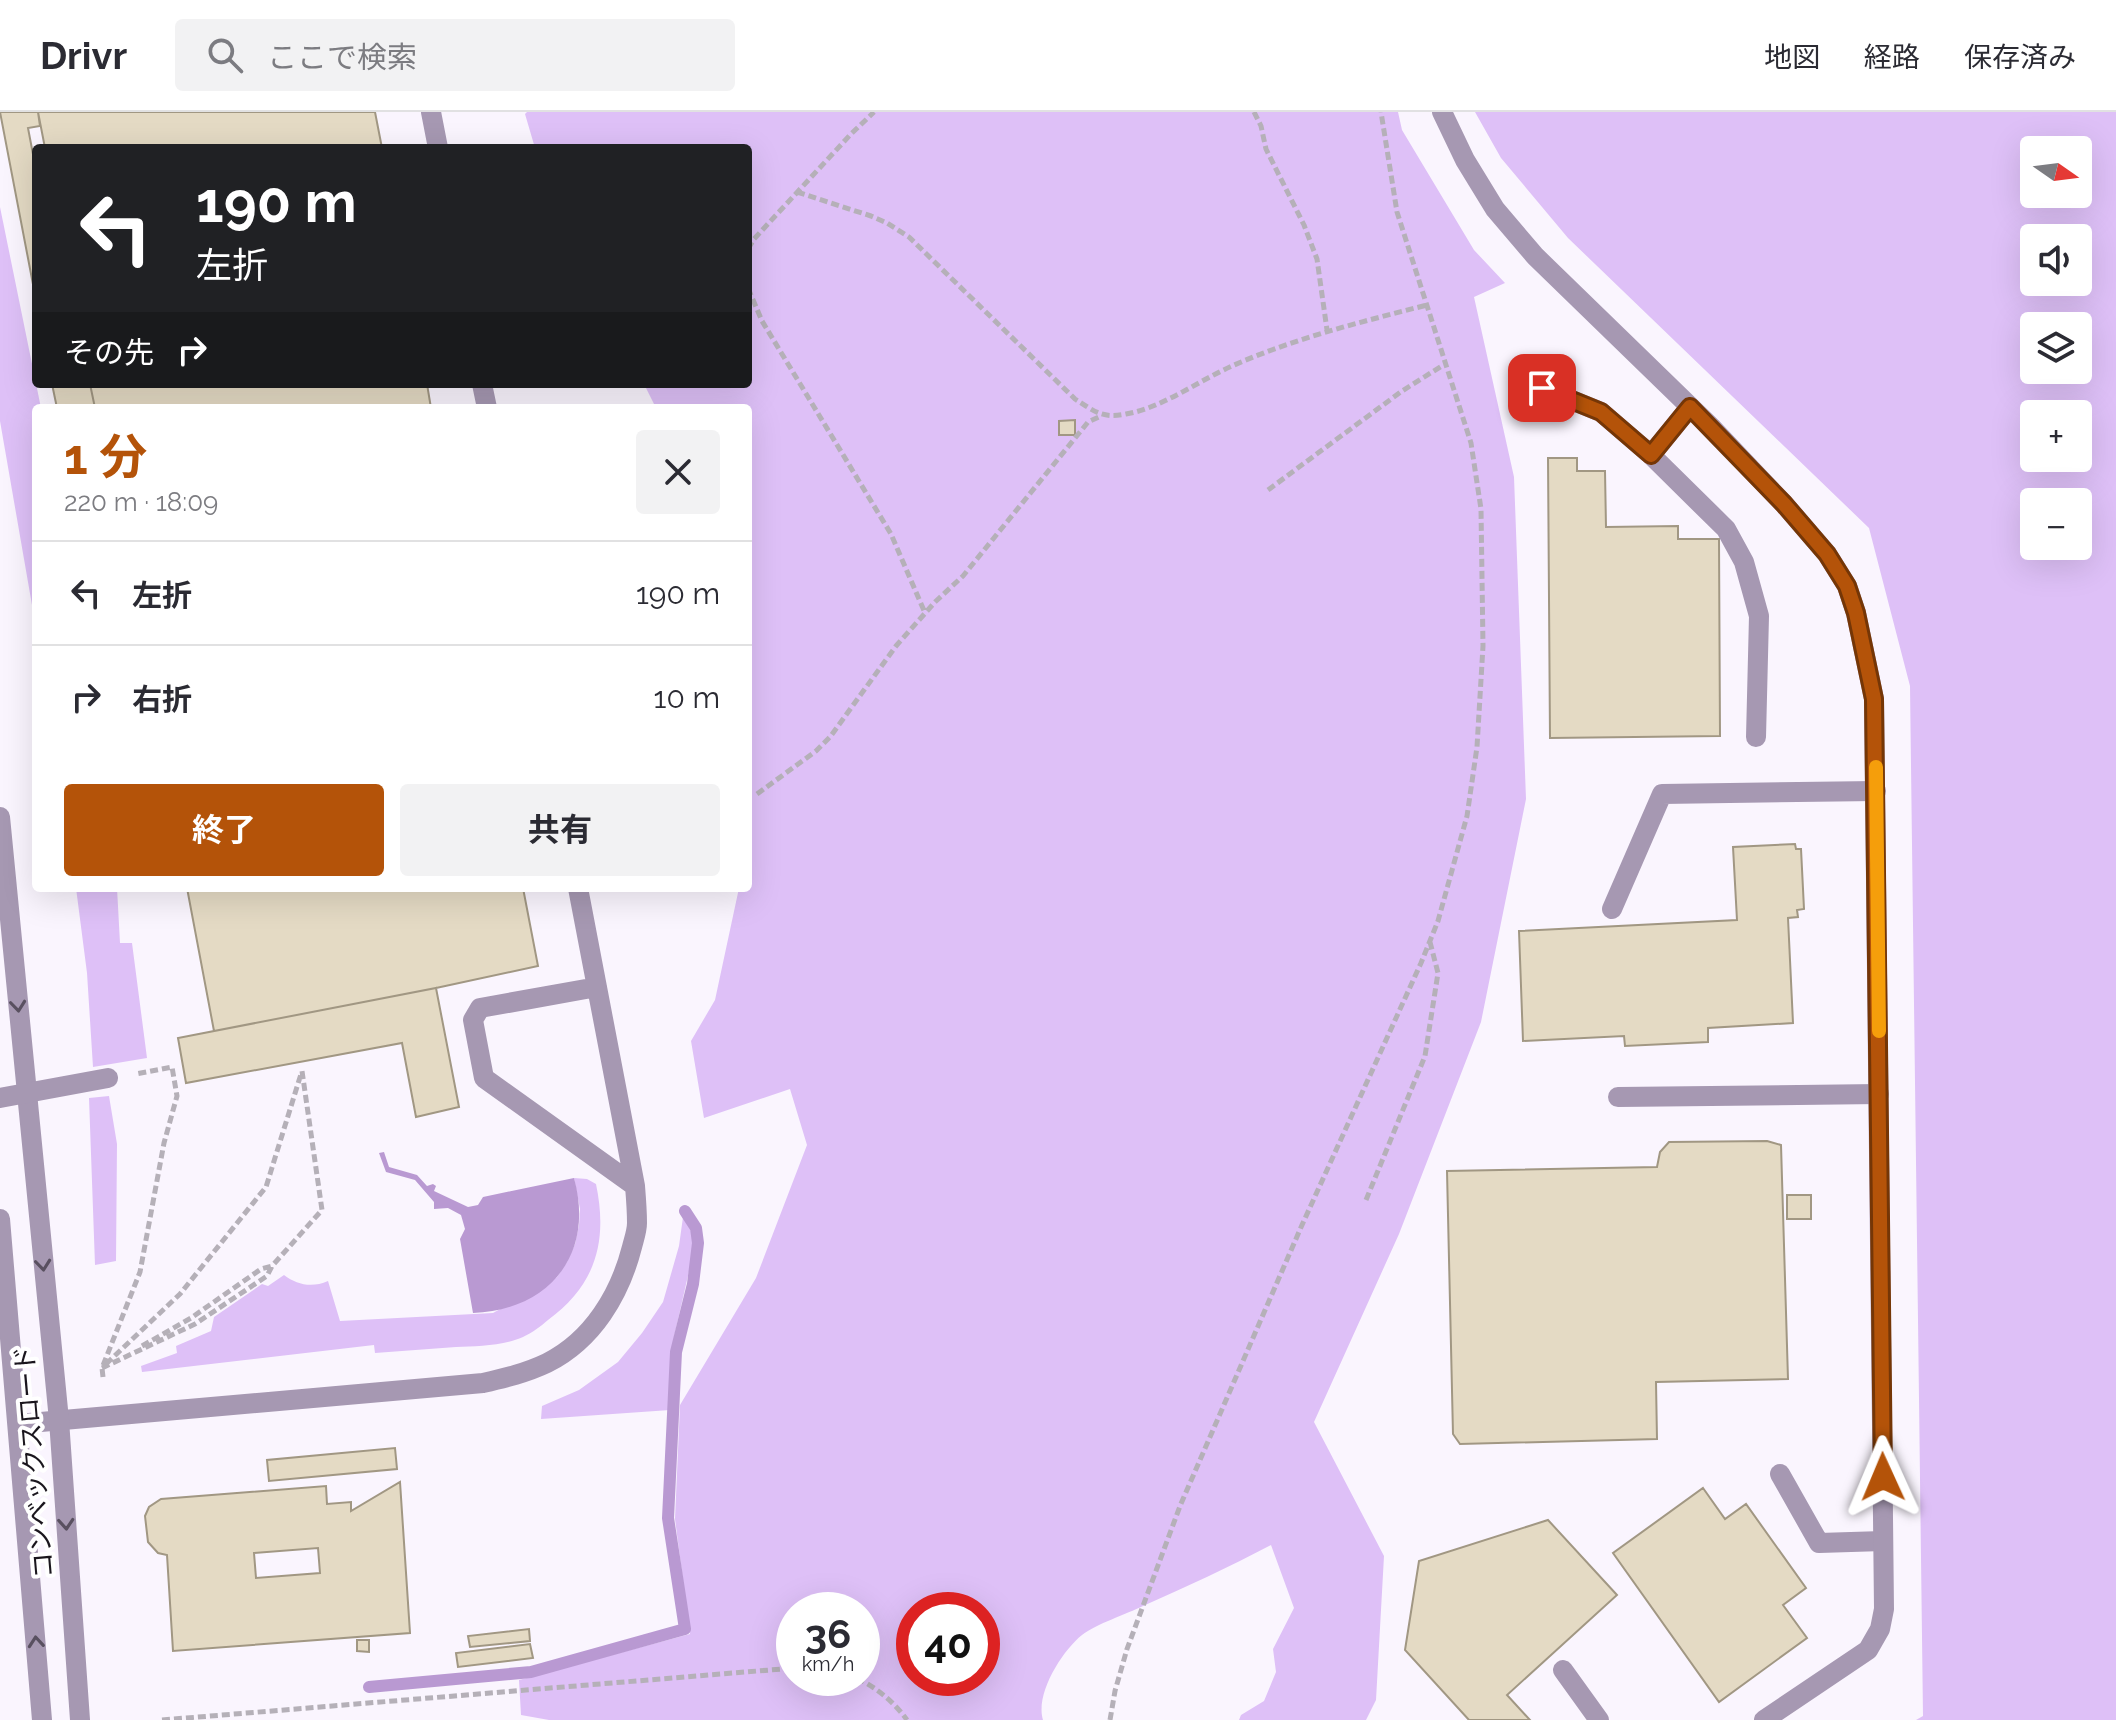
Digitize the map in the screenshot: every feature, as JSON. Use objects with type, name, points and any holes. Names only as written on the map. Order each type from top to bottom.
[{"type":"street","points":[[431,112],[437,144]]},
{"type":"street","points":[[1442,112],[1465,160],[1495,209],[1535,256],[1690,407],[1784,504],[1827,554],[1847,586],[1856,613],[1874,699],[1884,1609],[1880,1629],[1868,1650],[1764,1720]]},
{"type":"street","points":[[1542,388],[1601,412],[1651,455],[1726,529],[1744,562],[1759,616],[1756,737]]},
{"type":"street","points":[[1651,455],[1690,407]]},
{"type":"street","points":[[1612,909],[1662,794],[1876,791]]},
{"type":"street","name":"コンベックスロード","points":[[0,817],[59,1420],[80,1720]]},
{"type":"street","points":[[18,1424],[483,1383],[520,1374],[550,1361],[575,1344],[610,1304],[626,1269],[637,1225],[635,1186],[579,892]]},
{"type":"street","points":[[597,987],[480,1008],[473,1020],[484,1078],[635,1186]]},
{"type":"street","points":[[0,1098],[108,1078]]},
{"type":"street","points":[[1618,1097],[1879,1094]]},
{"type":"street","name":"コンベックスロード","points":[[0,1219],[42,1720]]},
{"type":"street","points":[[1780,1474],[1819,1543],[1883,1541]]},
{"type":"street","points":[[1563,1670],[1599,1720]]},
{"type":"path","points":[[752,242],[874,112]]},
{"type":"path","points":[[1254,112],[1266,149],[1304,225],[1317,259],[1327,330]]},
{"type":"path","points":[[1110,1720],[1127,1649],[1180,1506],[1430,942],[1467,816],[1477,747],[1483,646],[1481,509],[1471,443],[1397,212],[1381,112]]},
{"type":"path","points":[[797,192],[871,216],[909,237],[1075,399],[1102,415]]},
{"type":"path","points":[[752,297],[762,321],[891,534],[925,613]]},
{"type":"path","points":[[757,794],[816,751],[830,737],[896,646],[963,576],[1088,422],[1102,415],[1124,415],[1142,410],[1231,366],[1282,345],[1327,330],[1427,305]]},
{"type":"path","points":[[1268,490],[1402,391],[1445,364]]},
{"type":"path","points":[[1366,1200],[1425,1056],[1438,973],[1430,942]]},
{"type":"path","points":[[103,1377],[102,1368],[140,1272],[164,1143],[177,1096],[172,1067],[155,1070]]},
{"type":"path","points":[[302,1071],[322,1210],[272,1266],[261,1269],[191,1318],[102,1368],[180,1294],[266,1187],[302,1071]]},
{"type":"path","points":[[162,1720],[776,1669]]},
{"type":"path","points":[[880,1692],[907,1720]]},
{"type":"shaded area","points":[[1398,112],[1402,130],[1474,250],[1505,283],[1474,297],[1514,477],[1526,799],[1481,1022],[1399,1234],[1314,1422],[1384,1556],[1376,1700],[1366,1720],[1239,1720],[1241,1715],[1264,1701],[1276,1672],[1273,1649],[1294,1608],[1271,1545],[1082,1635],[1066,1651],[1052,1674],[1043,1698],[1043,1720],[549,1720],[521,1715],[519,1680],[690,1634],[675,1519],[680,1405],[756,1278],[807,1145],[790,1089],[704,1118],[691,1041],[715,1000],[738,892],[752,892],[752,404],[654,404],[646,388],[752,388],[752,144],[534,144],[525,114]]},
{"type":"shaded area","points":[[1475,112],[2116,112],[2116,1720],[1916,1720],[1923,1716],[1910,686],[1869,528],[1568,238],[1501,158]]},
{"type":"shaded area","points":[[0,207],[32,364],[32,388],[37,388],[40,404],[32,404],[32,605],[0,421]]},
{"type":"shaded area","points":[[77,892],[117,892],[120,943],[132,943],[147,1058],[93,1067],[87,973]]},
{"type":"shaded area","points":[[109,1096],[117,1144],[116,1261],[95,1265],[89,1098]]},
{"type":"shaded area","points":[[384,1152],[389,1167],[417,1175],[427,1186],[436,1186],[434,1191],[468,1207],[478,1205],[483,1197],[574,1178],[579,1205],[578,1231],[572,1253],[560,1273],[544,1289],[524,1301],[473,1313],[460,1239],[465,1229],[461,1215],[448,1208],[434,1209],[434,1202],[415,1180],[386,1172],[379,1153]]},
{"type":"shaded area","points":[[574,1178],[587,1179],[596,1184],[600,1224],[594,1260],[577,1292],[539,1327],[523,1337],[490,1345],[375,1353],[374,1345],[142,1372],[141,1366],[177,1353],[176,1346],[211,1331],[214,1317],[262,1284],[268,1286],[284,1275],[305,1284],[328,1281],[340,1321],[493,1313],[557,1277],[567,1262],[579,1225],[580,1209]]},
{"type":"shaded area","points":[[683,1217],[687,1218],[695,1245],[674,1337],[670,1410],[541,1419],[542,1406],[579,1390],[618,1362],[642,1333],[663,1302],[679,1246]]},
{"type":"building","points":[[0,112],[38,112],[40,126],[28,128],[32,149],[32,279]]},
{"type":"building","points":[[38,112],[375,112],[381,144],[44,144]]},
{"type":"building","points":[[53,388],[91,388],[94,404],[56,404]]},
{"type":"building","points":[[91,388],[428,388],[430,404],[94,404]]},
{"type":"building","points":[[1075,420],[1075,435],[1059,435],[1059,421]]},
{"type":"building","points":[[1548,458],[1577,458],[1577,471],[1605,471],[1606,527],[1678,526],[1678,539],[1719,539],[1720,736],[1550,738]]},
{"type":"building","points":[[1795,844],[1796,849],[1801,849],[1804,909],[1797,910],[1798,917],[1788,918],[1793,1023],[1708,1028],[1708,1042],[1625,1046],[1624,1036],[1523,1041],[1519,931],[1737,920],[1733,847]]},
{"type":"building","points":[[188,892],[524,892],[538,966],[214,1031]]},
{"type":"building","points":[[436,988],[459,1107],[416,1117],[402,1043],[186,1083],[178,1038]]},
{"type":"building","points":[[1767,1141],[1781,1145],[1788,1379],[1656,1382],[1657,1439],[1460,1444],[1453,1434],[1447,1171],[1657,1167],[1660,1152],[1669,1142]]},
{"type":"building","points":[[1787,1195],[1811,1195],[1811,1219],[1787,1219]]},
{"type":"building","points":[[395,1448],[397,1469],[269,1481],[267,1460]]},
{"type":"building","points":[[400,1482],[410,1633],[173,1651],[167,1555],[158,1553],[148,1542],[145,1516],[149,1507],[161,1499],[326,1486],[327,1504],[351,1502],[351,1511]],"holes":[[[318,1548],[320,1573],[256,1578],[254,1553]]]},
{"type":"building","points":[[1703,1488],[1725,1519],[1746,1504],[1806,1588],[1783,1605],[1807,1638],[1719,1702],[1613,1553]]},
{"type":"building","points":[[1548,1520],[1617,1595],[1507,1695],[1530,1720],[1469,1720],[1405,1650],[1419,1561]]},
{"type":"building","points":[[529,1629],[530,1641],[470,1647],[468,1636]]},
{"type":"building","points":[[357,1640],[369,1640],[369,1652],[357,1651]]},
{"type":"building","points":[[530,1644],[533,1658],[458,1667],[456,1653]]},
{"type":"waterway","points":[[369,1687],[531,1672],[685,1629],[668,1518],[676,1352],[693,1284],[698,1243],[696,1228],[685,1211]]},
{"type":"slow traffic","points":[[1876,767],[1879,1031]]},
{"type":"route","points":[[1542,388],[1601,412],[1651,455],[1690,407],[1784,504],[1827,554],[1847,586],[1856,613],[1874,699],[1883,1477]]}]
